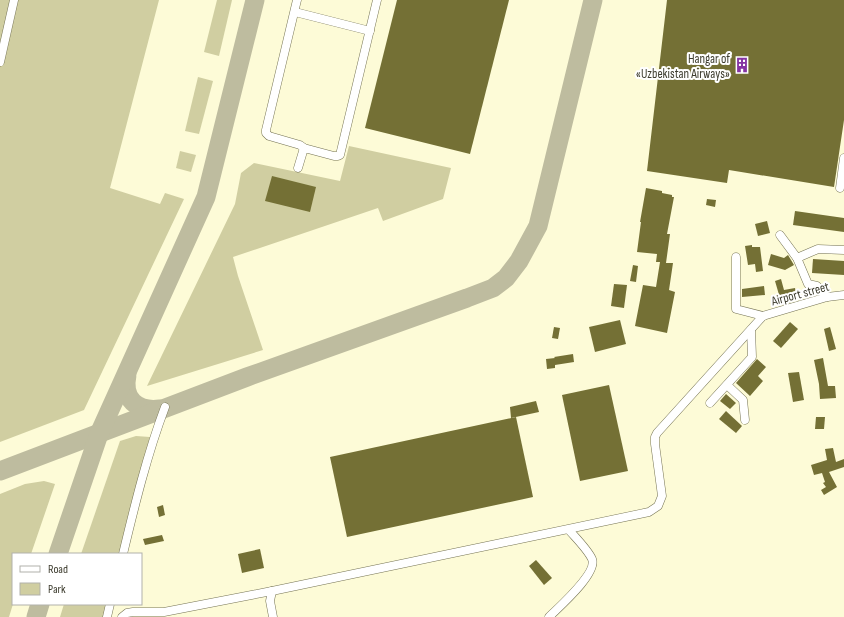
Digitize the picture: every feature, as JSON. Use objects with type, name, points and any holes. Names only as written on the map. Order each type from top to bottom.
[{"type":"street","points":[[0,62],[14,0]]},
{"type":"street","points":[[298,0],[266,133],[269,136],[300,145],[304,148],[334,156],[340,155],[377,0]]},
{"type":"street","points":[[294,12],[370,31]]},
{"type":"street","points":[[298,168],[304,148]]},
{"type":"street","points":[[840,188],[844,158]]},
{"type":"street","points":[[780,235],[797,258],[808,284],[817,286],[827,297]]},
{"type":"street","points":[[797,258],[818,249],[844,250]]},
{"type":"street","points":[[122,617],[133,612],[165,614],[569,530],[644,514],[655,510],[661,502],[662,496],[655,444],[656,436],[662,426],[763,316],[736,309],[736,257]]},
{"type":"street","name":"Аirport street","points":[[763,316],[827,297],[844,295]]},
{"type":"street","points":[[710,403],[752,357],[751,330]]},
{"type":"street","points":[[727,385],[743,400],[745,420]]},
{"type":"street","points":[[123,553],[143,474],[165,407]]},
{"type":"street","points":[[549,617],[586,577],[592,565],[591,558],[569,530]]},
{"type":"street","points":[[272,591],[270,601],[273,617]]},
{"type":"street","points":[[107,617],[110,605]]},
{"type":"green space","points":[[0,0],[159,0],[110,188],[160,204],[165,193],[184,199],[84,410],[0,442]]},
{"type":"green space","points":[[217,0],[232,0],[219,56],[204,52]]},
{"type":"green space","points":[[198,77],[213,81],[199,134],[185,131]]},
{"type":"green space","points":[[349,146],[451,168],[443,199],[383,221],[378,208],[233,257],[263,350],[147,386],[235,204],[241,173],[254,163],[340,181]]},
{"type":"green space","points":[[180,151],[196,155],[191,172],[176,168]]},
{"type":"green space","points":[[136,436],[150,437],[119,553],[81,553],[120,441]]},
{"type":"green space","points":[[44,481],[55,484],[31,553],[12,553],[13,605],[9,617],[0,617],[0,494],[25,484]]},
{"type":"green space","points":[[64,605],[112,605],[115,607],[112,607],[110,617],[60,617]]},
{"type":"building","points":[[397,0],[509,0],[470,154],[365,128]]},
{"type":"building","name":"Hangar of «Uzbekistan Airways»","points":[[667,0],[844,0],[844,120],[834,187],[729,170],[727,183],[647,171]]},
{"type":"building","points":[[272,176],[316,187],[310,212],[265,201]]},
{"type":"building","points":[[646,188],[662,191],[662,193],[672,195],[672,197],[674,197],[667,234],[670,234],[666,263],[673,263],[669,290],[675,292],[667,333],[635,326],[643,285],[656,287],[660,262],[656,262],[657,254],[637,252],[640,222]]},
{"type":"building","points":[[707,199],[716,200],[715,207],[706,205]]},
{"type":"building","points":[[795,211],[844,218],[844,232],[793,225]]},
{"type":"building","points":[[767,221],[770,233],[758,236],[755,224]]},
{"type":"building","points":[[752,245],[752,247],[760,247],[763,271],[756,272],[755,264],[748,265],[745,246]]},
{"type":"building","points":[[771,254],[784,258],[788,255],[794,265],[785,270],[768,265]]},
{"type":"building","points":[[813,259],[844,261],[844,275],[812,273]]},
{"type":"building","points":[[633,265],[638,266],[636,282],[630,281]]},
{"type":"building","points":[[781,279],[784,290],[795,288],[797,300],[782,305],[775,281]]},
{"type":"building","points":[[614,284],[627,285],[624,308],[611,306]]},
{"type":"building","points":[[764,286],[765,295],[742,297],[742,289]]},
{"type":"building","points":[[620,320],[626,344],[595,352],[589,327]]},
{"type":"building","points":[[790,322],[798,329],[781,348],[773,341]]},
{"type":"building","points":[[554,327],[560,328],[558,339],[552,338]]},
{"type":"building","points":[[830,327],[836,349],[829,351],[824,329]]},
{"type":"building","points":[[573,354],[574,362],[555,365],[555,368],[547,369],[546,359]]},
{"type":"building","points":[[823,358],[828,386],[835,386],[836,398],[820,399],[819,384],[814,360]]},
{"type":"building","points":[[757,359],[766,367],[758,376],[763,381],[750,396],[736,383]]},
{"type":"building","points":[[799,372],[804,400],[793,402],[788,373]]},
{"type":"building","points":[[609,385],[628,471],[580,481],[562,395]]},
{"type":"building","points":[[726,394],[736,403],[730,409],[720,401]]},
{"type":"building","points":[[536,401],[539,412],[511,418],[510,407]]},
{"type":"building","points":[[726,411],[742,426],[736,433],[719,419]]},
{"type":"building","points":[[516,417],[533,497],[347,537],[330,457]]},
{"type":"building","points":[[816,417],[825,417],[824,429],[815,429]]},
{"type":"building","points":[[833,448],[836,462],[844,459],[844,467],[829,472],[837,487],[824,495],[821,490],[826,487],[823,483],[825,482],[822,473],[814,475],[811,465],[827,460],[825,449]]},
{"type":"building","points":[[163,505],[165,515],[159,517],[157,507]]},
{"type":"building","points":[[162,535],[164,541],[145,545],[143,539]]},
{"type":"building","points":[[260,549],[264,568],[242,573],[238,554]]},
{"type":"building","points":[[536,560],[552,578],[544,585],[529,566]]},
{"type":"taxiway","points":[[58,553],[99,434],[206,197],[255,0]]},
{"type":"taxiway","points":[[0,471],[247,377],[467,298],[493,288],[506,278],[519,261],[538,226],[593,0]]},
{"type":"taxiway","points":[[127,375],[127,391],[133,402],[144,408],[160,409]]},
{"type":"taxiway","points":[[36,617],[40,605]]},
{"type":"place","name":"Hangar of «Uzbekistan Airways»","points":[[742,65]]}]
